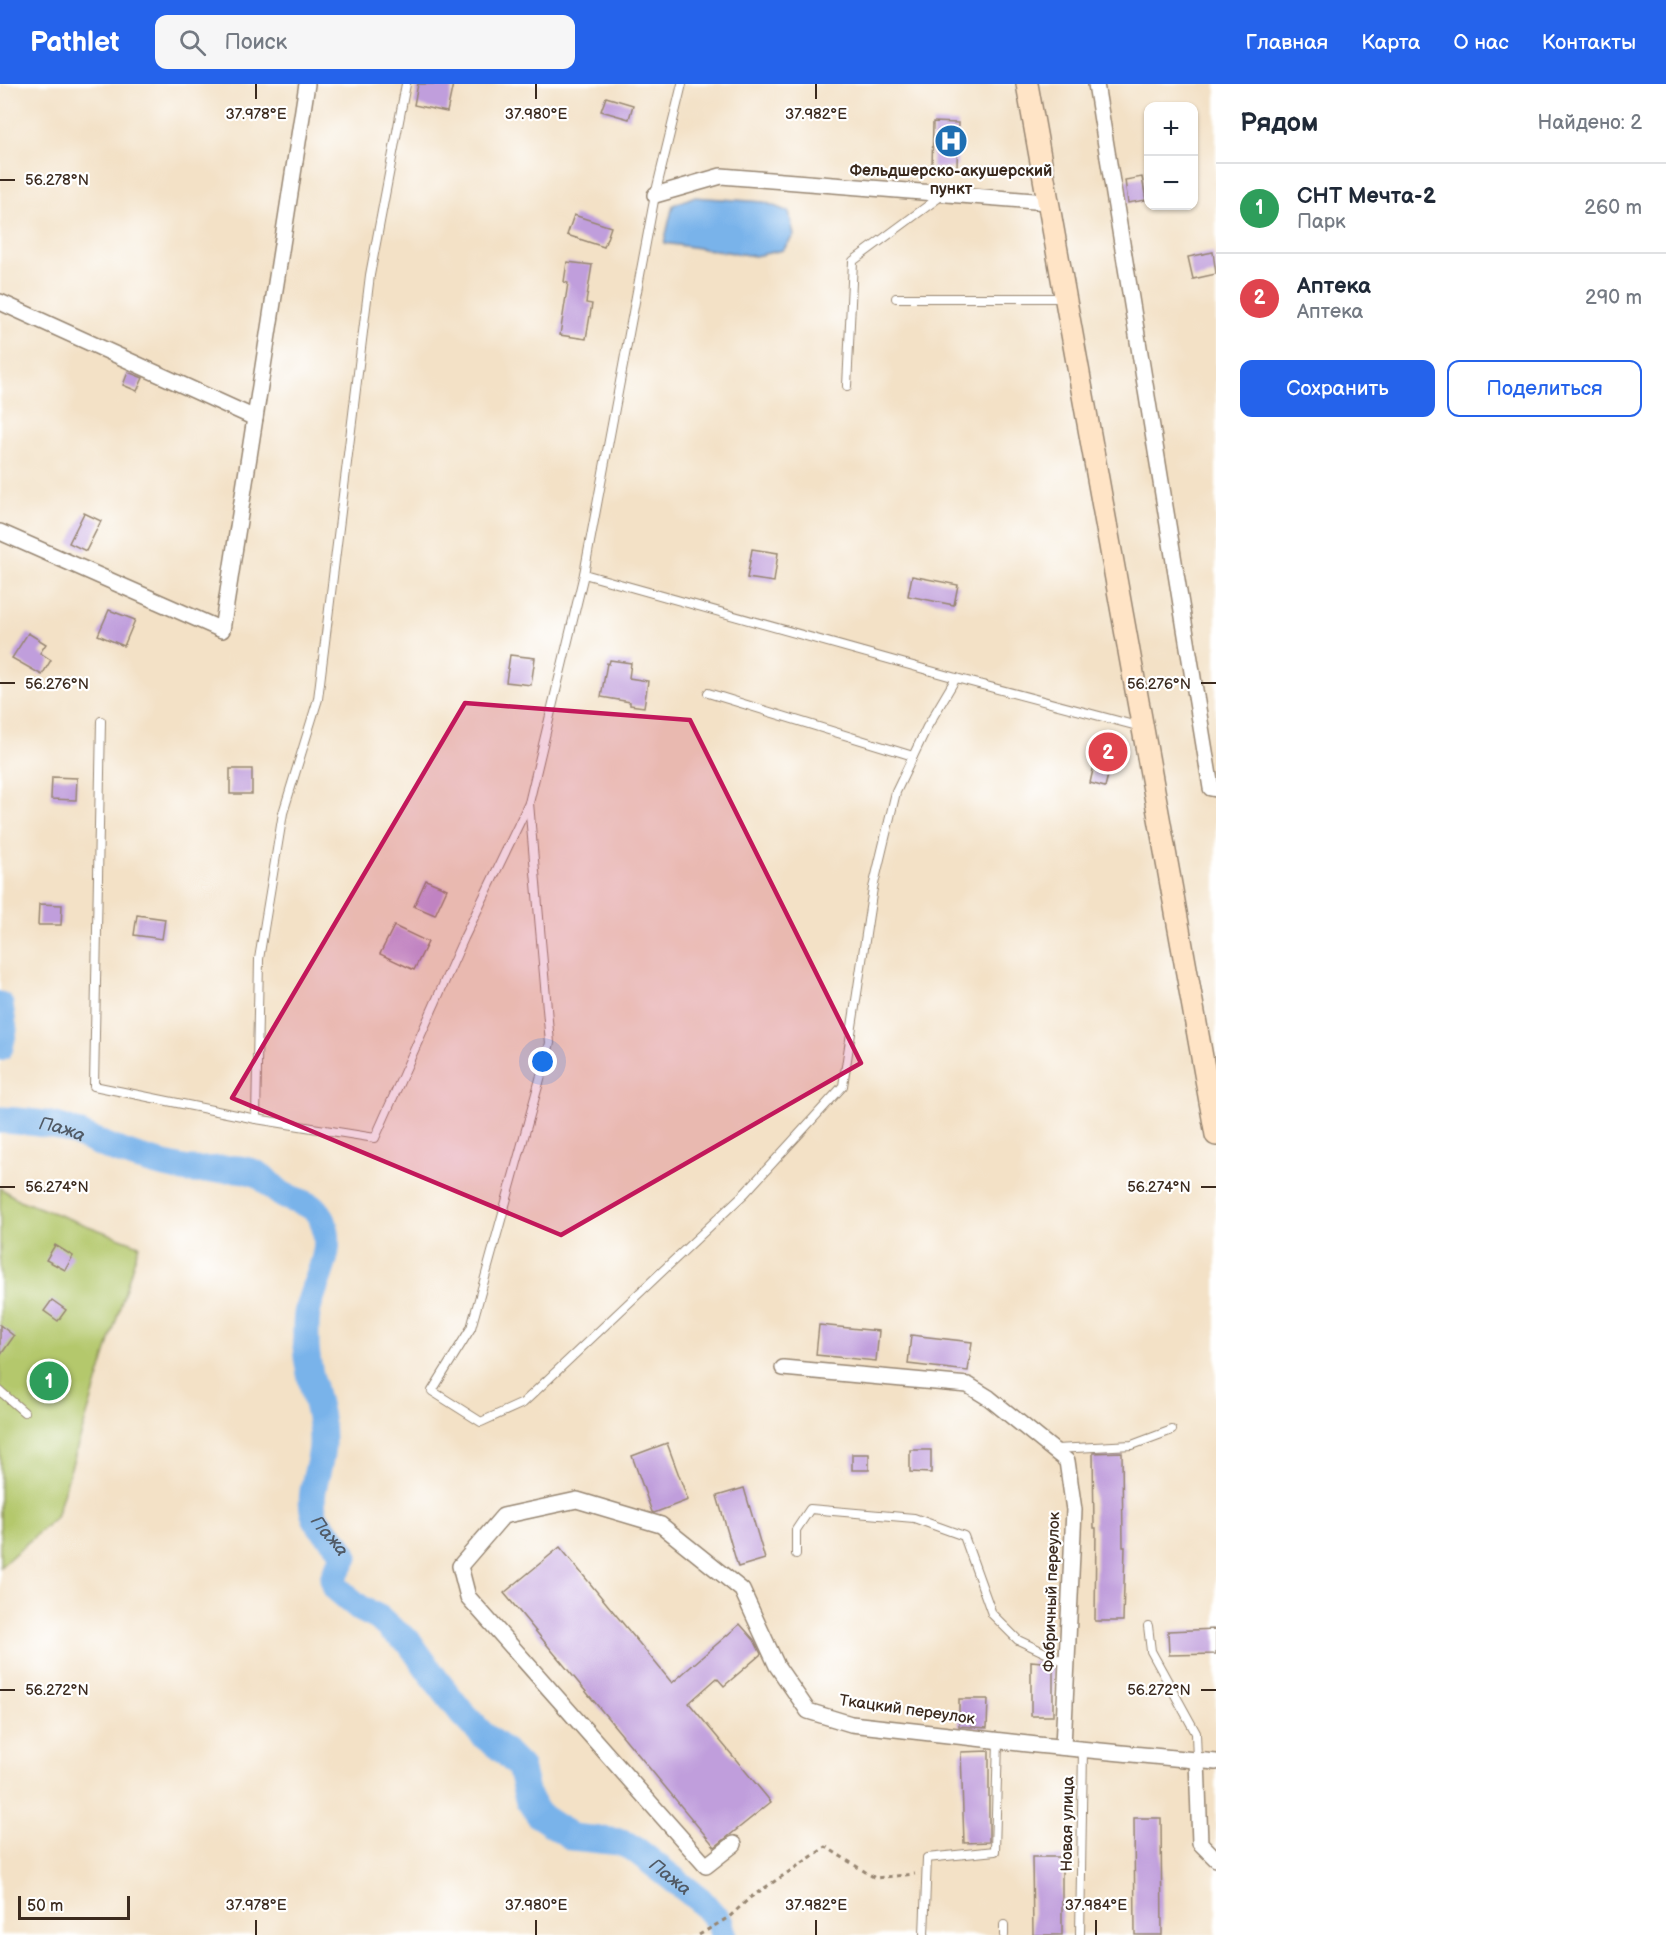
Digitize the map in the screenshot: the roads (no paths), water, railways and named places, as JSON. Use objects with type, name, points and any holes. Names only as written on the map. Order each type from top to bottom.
[{"type":"main road","points":[[1027,84],[1216,1135]]},
{"type":"street","points":[[0,532],[222,630],[308,84]]},
{"type":"street","points":[[1096,84],[1211,788],[1216,789]]},
{"type":"street","points":[[655,195],[721,177],[1047,202]]},
{"type":"street","points":[[0,302],[255,418]]},
{"type":"street","name":"Фабричный переулок","points":[[783,1368],[968,1385],[989,1398],[1067,1461],[1074,1510],[1063,1747]]},
{"type":"street","name":"Ткацкий переулок","points":[[734,1844],[705,1866],[468,1597],[460,1566],[503,1516],[577,1500],[661,1525],[742,1590],[777,1666],[808,1711],[851,1724],[1216,1762]]},
{"type":"street","points":[[1197,1760],[1200,1843],[1216,1859]]},
{"type":"lane","points":[[256,1119],[259,959],[283,813],[318,699],[370,275],[406,84]]},
{"type":"lane","points":[[101,720],[94,1086],[256,1119],[375,1138],[464,938],[529,803],[584,574],[655,195],[682,84]]},
{"type":"lane","points":[[847,386],[853,261],[943,194]]},
{"type":"lane","points":[[896,298],[1065,298]]},
{"type":"lane","points":[[584,574],[956,678],[1143,727]]},
{"type":"lane","points":[[529,803],[550,1043],[471,1328],[432,1391],[481,1422],[523,1403],[745,1193],[843,1086],[873,888],[896,792],[927,727],[956,678]]},
{"type":"lane","points":[[708,693],[913,756]]},
{"type":"lane","points":[[0,1391],[24,1412]]},
{"type":"lane","points":[[1051,1449],[1132,1445],[1172,1430]]},
{"type":"lane","points":[[796,1554],[796,1530],[810,1509],[914,1518],[964,1536],[992,1614],[1018,1640],[1067,1663]]},
{"type":"lane","points":[[1148,1626],[1151,1651],[1196,1733],[1197,1760]]},
{"type":"lane","points":[[924,1935],[927,1858],[995,1851],[998,1740]]},
{"type":"lane","name":"Новая улица","points":[[1080,1935],[1083,1749]]},
{"type":"lane","points":[[1004,1925],[1004,1935]]},
{"type":"water","points":[[693,197],[764,202],[789,212],[794,235],[783,250],[755,256],[664,243],[673,205]]},
{"type":"waterway","name":"Пажа","points":[[0,1005],[4,1030],[0,1047]]},
{"type":"waterway","name":"Пажа","points":[[0,1120],[59,1127],[125,1153],[183,1169],[246,1170],[263,1177],[283,1195],[316,1210],[323,1221],[327,1244],[306,1322],[307,1358],[322,1430],[321,1452],[312,1501],[319,1524],[342,1550],[345,1557],[333,1579],[336,1588],[361,1609],[379,1618],[409,1642],[462,1713],[484,1736],[520,1767],[528,1799],[540,1816],[572,1837],[620,1842],[636,1850],[700,1900],[720,1923],[723,1935]]},
{"type":"place","name":"Фельдшерско-акушерский пункт","points":[[951,141]]},
{"type":"place","name":"Аптека","points":[[1108,752]]},
{"type":"place","name":"СНТ Мечта-2","points":[[49,1381]]}]
